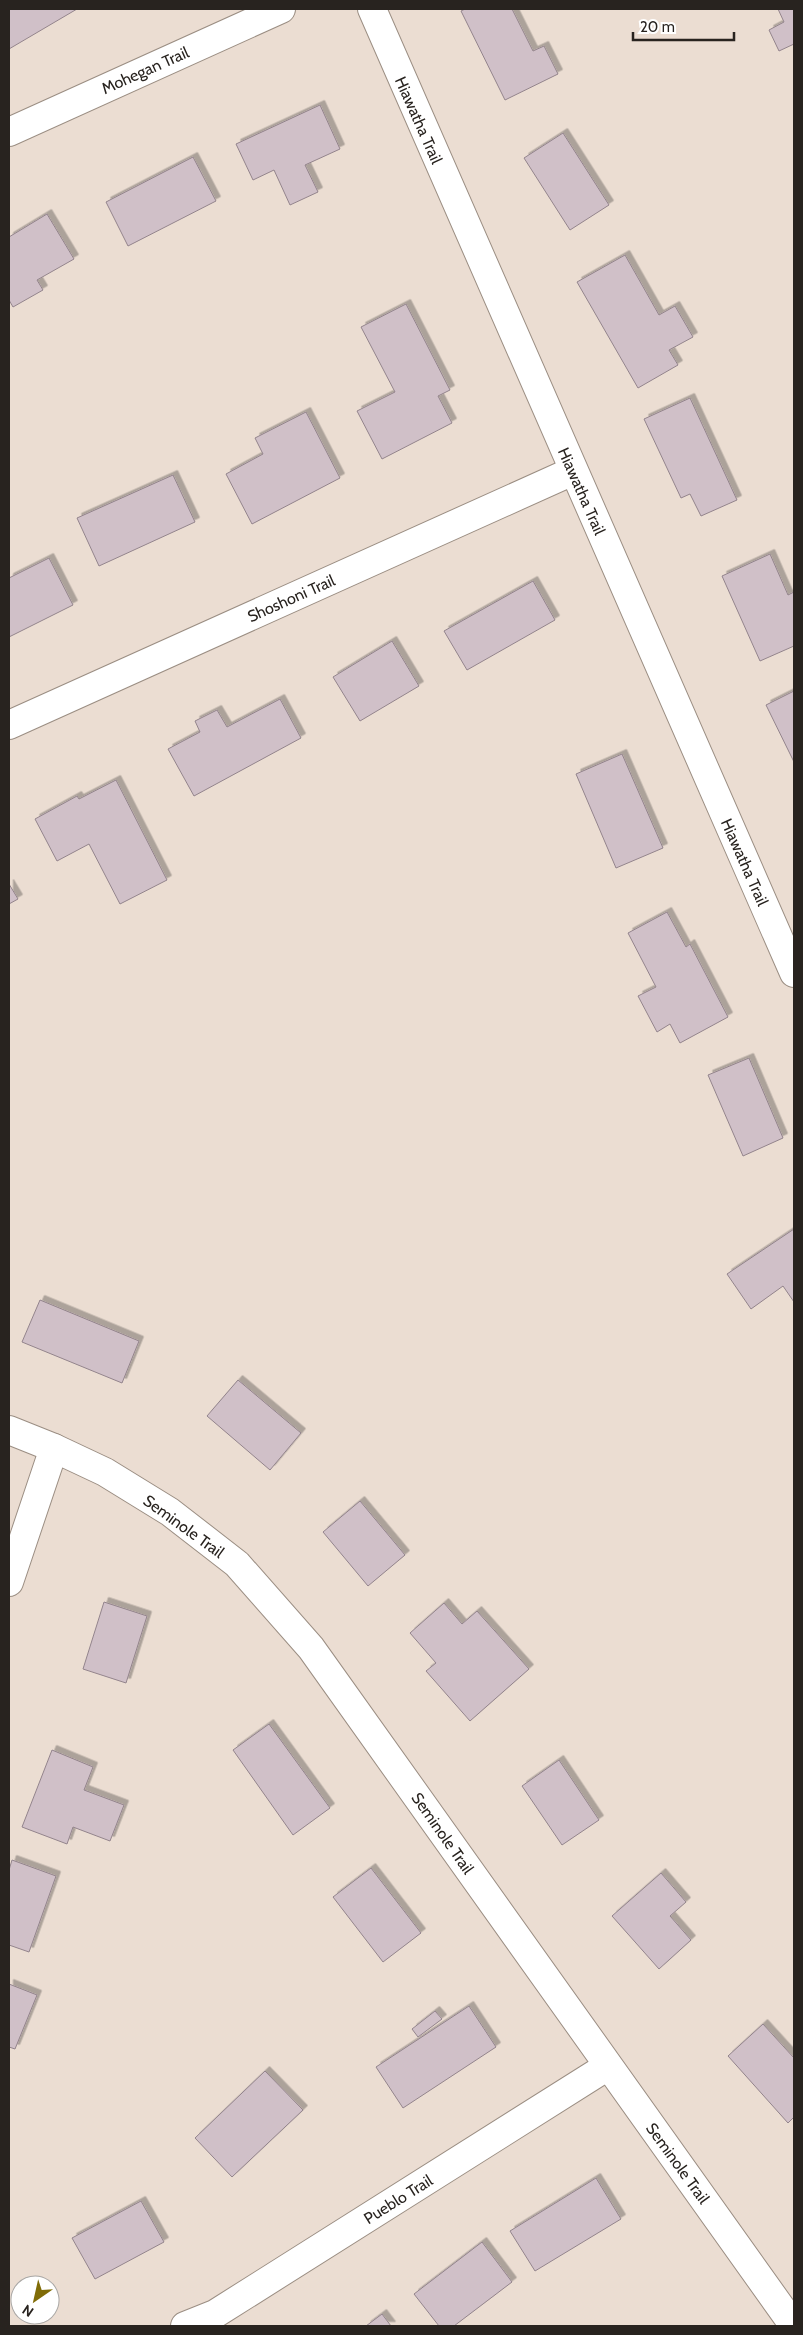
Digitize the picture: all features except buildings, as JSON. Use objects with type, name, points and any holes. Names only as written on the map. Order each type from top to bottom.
[{"type":"street","name":"Mohegan Trail","points":[[9,132],[281,9]]},
{"type":"street","name":"Hiawatha Trail","points":[[372,9],[794,973]]},
{"type":"street","name":"Shoshoni Trail","points":[[9,724],[573,471]]},
{"type":"street","name":"Seminole Trail","points":[[9,1430],[54,1448],[105,1472],[170,1512],[237,1564],[311,1648],[794,2326]]},
{"type":"street","points":[[9,1582],[54,1448]]},
{"type":"street","name":"Pueblo Trail","points":[[184,2326],[215,2314],[608,2066]]}]
